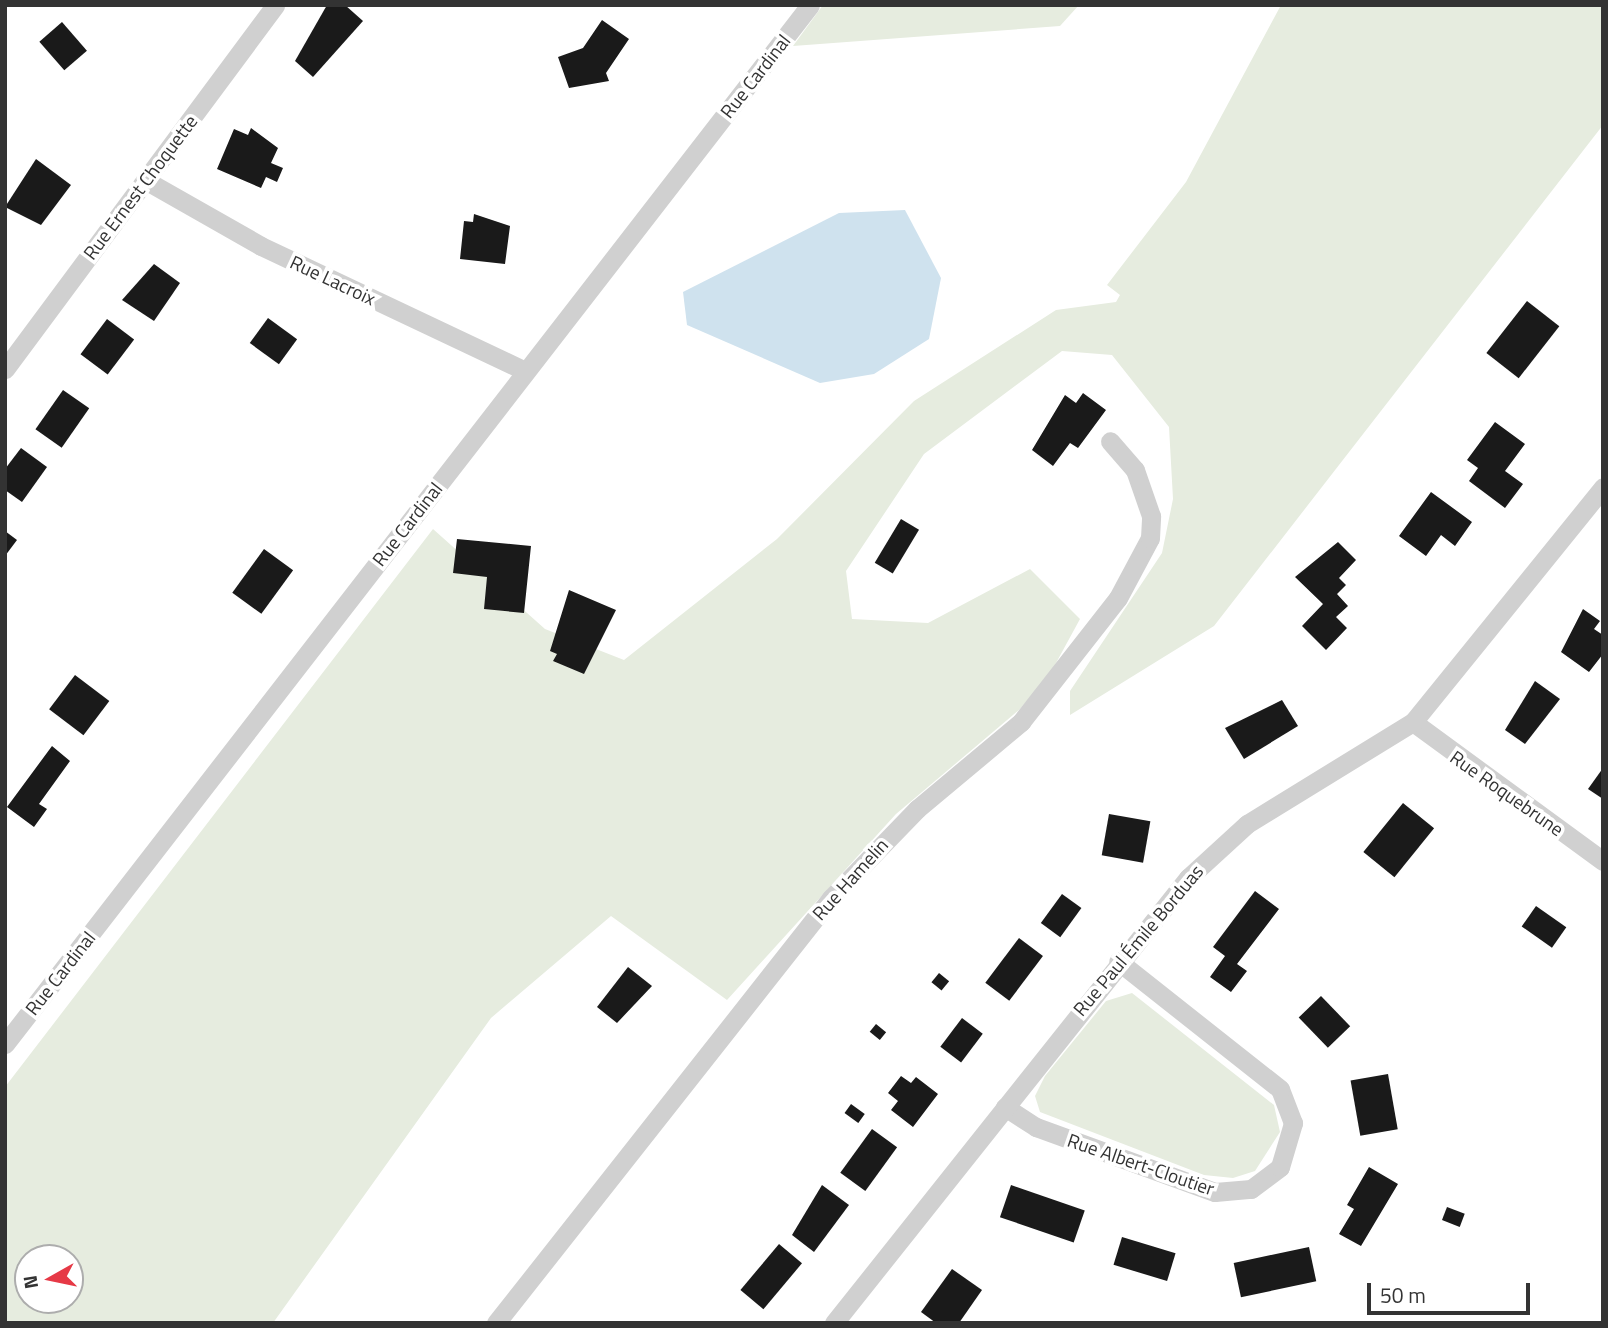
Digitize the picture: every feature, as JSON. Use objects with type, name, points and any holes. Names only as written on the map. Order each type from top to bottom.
[{"type":"street","name":"Rue Ernest Choquette","points":[[5,369],[275,5]]},
{"type":"street","name":"Rue Cardinal","points":[[5,1044],[810,5]]},
{"type":"street","name":"Rue Lacroix","points":[[145,180],[261,246],[526,371]]},
{"type":"street","name":"Rue Hamelin","points":[[496,1323],[831,898],[917,809],[1021,722],[1118,598],[1150,538],[1151,516],[1135,470],[1110,441]]},
{"type":"street","name":"Rue Paul Émile Borduas","points":[[834,1323],[1118,961],[1231,836],[1413,722],[1603,487]]},
{"type":"street","name":"Rue Roquebrune","points":[[1413,722],[1603,861]]},
{"type":"street","name":"Rue Albert-Cloutier","points":[[1005,1107],[1036,1127],[1215,1192],[1251,1189],[1280,1167],[1293,1123],[1280,1089],[1118,961]]},
{"type":"shaded area","points":[[823,5],[1079,5],[1060,26],[793,46]]},
{"type":"shaded area","points":[[1281,5],[1603,5],[1603,125],[1214,626],[1070,715],[1070,691],[1162,553],[1173,499],[1169,427],[1112,355],[1062,351],[924,454],[846,571],[852,619],[928,623],[1030,569],[1080,619],[1050,674],[1019,710],[896,814],[727,1000],[611,916],[491,1018],[273,1323],[5,1323],[5,1087],[433,529],[545,629],[624,660],[777,539],[914,401],[1056,310],[1116,302],[1120,295],[1107,285],[1186,182]]},
{"type":"shaded area","points":[[1132,993],[1274,1105],[1280,1132],[1255,1171],[1233,1178],[1204,1175],[1040,1112],[1035,1096],[1045,1076],[1106,1001]]},
{"type":"water","points":[[905,210],[941,278],[929,339],[874,374],[820,383],[687,325],[683,292],[839,213]]},
{"type":"building","points":[[327,5],[345,5],[363,21],[313,77],[295,61]]},
{"type":"building","points":[[602,20],[629,39],[606,73],[609,81],[569,88],[558,57],[583,48]]},
{"type":"building","points":[[62,22],[87,51],[64,70],[39,42]]},
{"type":"building","points":[[251,128],[278,148],[271,163],[283,168],[277,182],[266,177],[261,188],[217,169],[234,129],[248,135]]},
{"type":"building","points":[[36,159],[71,185],[41,225],[5,207]]},
{"type":"building","points":[[474,214],[510,226],[505,264],[460,259],[464,221],[473,222]]},
{"type":"building","points":[[154,264],[180,283],[154,321],[122,300]]},
{"type":"building","points":[[1527,301],[1559,326],[1519,378],[1486,353]]},
{"type":"building","points":[[268,318],[297,339],[279,364],[250,343]]},
{"type":"building","points":[[107,319],[134,339],[108,375],[81,354]]},
{"type":"building","points":[[63,390],[89,408],[62,448],[35,429]]},
{"type":"building","points":[[1083,393],[1106,410],[1078,448],[1070,443],[1053,466],[1032,450],[1065,395],[1076,403]]},
{"type":"building","points":[[1495,422],[1525,444],[1505,471],[1523,484],[1505,508],[1469,481],[1478,468],[1467,460]]},
{"type":"building","points":[[21,448],[47,467],[22,502],[5,490],[5,469]]},
{"type":"building","points":[[1431,492],[1472,522],[1455,546],[1441,535],[1426,556],[1399,536]]},
{"type":"building","points":[[901,519],[919,530],[893,574],[875,563]]},
{"type":"building","points":[[5,531],[17,540],[5,556]]},
{"type":"building","points":[[457,539],[531,546],[524,613],[484,609],[487,577],[453,573]]},
{"type":"building","points":[[1338,542],[1356,560],[1339,578],[1346,585],[1337,594],[1348,606],[1336,617],[1347,628],[1326,650],[1302,626],[1323,604],[1295,577]]},
{"type":"building","points":[[264,549],[293,570],[261,614],[232,593]]},
{"type":"building","points":[[569,590],[616,610],[584,674],[553,661],[557,654],[550,651]]},
{"type":"building","points":[[1583,609],[1600,621],[1594,629],[1603,635],[1603,654],[1589,672],[1561,652]]},
{"type":"building","points":[[75,675],[109,701],[83,735],[49,709]]},
{"type":"building","points":[[1535,681],[1560,699],[1525,744],[1505,730]]},
{"type":"building","points":[[1282,700],[1298,726],[1244,759],[1225,728]]},
{"type":"building","points":[[52,746],[70,761],[39,804],[47,809],[34,827],[7,807]]},
{"type":"building","points":[[1603,768],[1603,799],[1588,789]]},
{"type":"building","points":[[1403,803],[1434,828],[1394,877],[1363,852]]},
{"type":"building","points":[[1109,814],[1150,821],[1143,863],[1102,855]]},
{"type":"building","points":[[1255,891],[1279,909],[1237,964],[1247,971],[1231,992],[1210,977],[1225,956],[1213,947]]},
{"type":"building","points":[[1062,894],[1081,908],[1060,937],[1041,923]]},
{"type":"building","points":[[1536,906],[1566,927],[1552,948],[1522,926]]},
{"type":"building","points":[[1019,938],[1043,956],[1009,1001],[985,983]]},
{"type":"building","points":[[628,967],[652,986],[617,1023],[597,1007]]},
{"type":"building","points":[[939,973],[949,981],[942,991],[931,982]]},
{"type":"building","points":[[1321,996],[1350,1026],[1328,1048],[1299,1018]]},
{"type":"building","points":[[962,1018],[983,1034],[961,1062],[940,1047]]},
{"type":"building","points":[[876,1024],[886,1032],[880,1040],[870,1032]]},
{"type":"building","points":[[1388,1074],[1398,1129],[1360,1136],[1351,1081]]},
{"type":"building","points":[[901,1076],[911,1083],[916,1077],[938,1094],[913,1127],[891,1110],[898,1101],[888,1093]]},
{"type":"building","points":[[851,1104],[865,1114],[858,1123],[845,1113]]},
{"type":"building","points":[[872,1129],[897,1147],[865,1191],[840,1173]]},
{"type":"building","points":[[1369,1167],[1398,1184],[1361,1246],[1339,1234],[1354,1209],[1347,1205]]},
{"type":"building","points":[[822,1185],[849,1205],[814,1252],[792,1235]]},
{"type":"building","points":[[1011,1185],[1085,1210],[1074,1243],[1000,1217]]},
{"type":"building","points":[[1447,1207],[1465,1214],[1460,1227],[1442,1220]]},
{"type":"building","points":[[1122,1237],[1176,1253],[1167,1281],[1114,1265]]},
{"type":"building","points":[[779,1244],[802,1263],[763,1309],[740,1290]]},
{"type":"building","points":[[1309,1247],[1316,1281],[1241,1297],[1234,1263]]},
{"type":"building","points":[[952,1269],[982,1290],[959,1323],[936,1323],[921,1312]]}]
